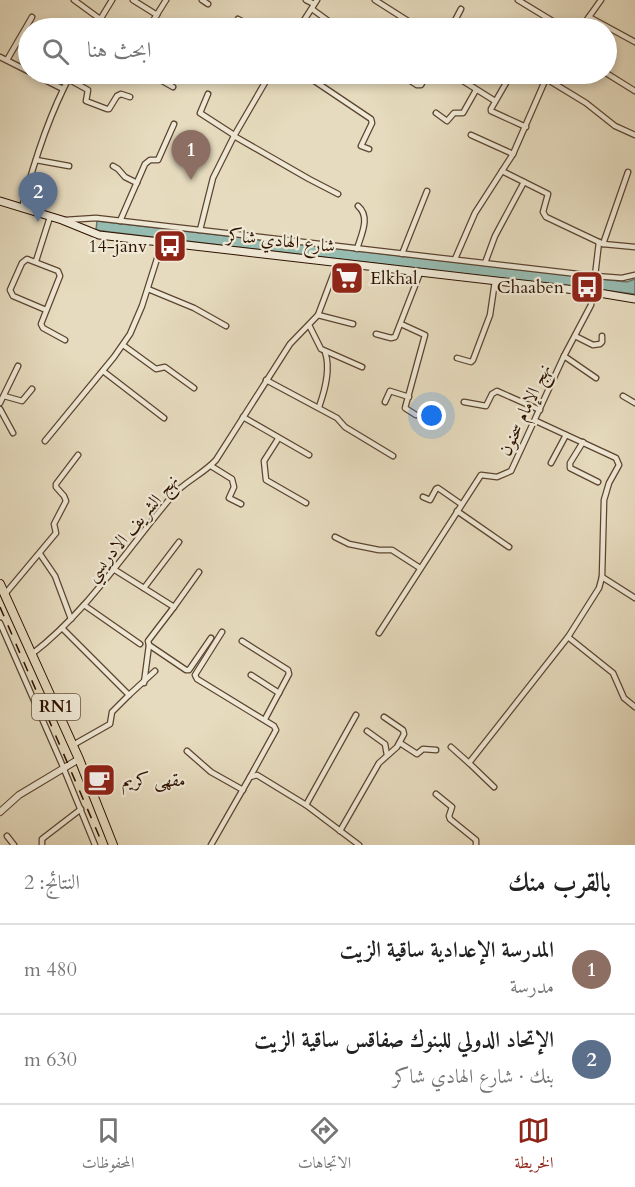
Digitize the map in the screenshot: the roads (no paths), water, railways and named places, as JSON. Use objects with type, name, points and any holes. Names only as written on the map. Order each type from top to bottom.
[{"type":"main road","name":"شارع الهادي شاكر","points":[[0,201],[62,220],[99,235],[593,292],[635,299]]},
{"type":"main road","name":"RN1","points":[[0,584],[73,745],[113,845]]},
{"type":"street","points":[[74,0],[99,18]]},
{"type":"street","points":[[101,18],[112,0]]},
{"type":"street","points":[[133,0],[156,15]]},
{"type":"street","points":[[154,18],[166,0]]},
{"type":"street","points":[[306,0],[328,18]]},
{"type":"street","points":[[375,0],[403,18]]},
{"type":"street","points":[[518,0],[548,18]]},
{"type":"street","points":[[589,17],[601,0]]},
{"type":"street","points":[[306,18],[314,5]]},
{"type":"street","points":[[456,18],[461,9]]},
{"type":"street","points":[[617,32],[635,42]]},
{"type":"street","points":[[7,60],[18,41]]},
{"type":"street","points":[[0,57],[18,66]]},
{"type":"street","points":[[617,80],[635,91]]},
{"type":"street","points":[[53,84],[63,89]]},
{"type":"street","points":[[22,208],[36,159],[66,84]]},
{"type":"street","points":[[77,84],[88,90],[86,101],[107,109],[118,95],[130,97]]},
{"type":"street","points":[[168,84],[173,87]]},
{"type":"street","points":[[200,230],[213,178],[234,135],[264,84]]},
{"type":"street","points":[[319,84],[371,119],[372,123],[361,146],[369,149]]},
{"type":"street","points":[[467,84],[495,101]]},
{"type":"street","points":[[505,84],[491,109],[492,112],[526,127]]},
{"type":"street","points":[[455,259],[475,213],[513,154],[544,84]]},
{"type":"street","points":[[559,84],[615,126],[635,135]]},
{"type":"street","points":[[436,113],[447,121],[454,113],[463,113],[476,90]]},
{"type":"street","points":[[208,94],[200,113],[338,194]]},
{"type":"street","points":[[120,221],[147,162],[158,160],[174,124]]},
{"type":"street","points":[[471,135],[513,154]]},
{"type":"street","points":[[36,159],[69,166]]},
{"type":"street","points":[[113,166],[123,176],[137,183]]},
{"type":"street","points":[[502,171],[548,194],[543,212],[546,218],[601,243],[635,247]]},
{"type":"street","points":[[595,276],[601,243],[628,172]]},
{"type":"street","points":[[485,263],[495,236],[524,182]]},
{"type":"street","points":[[402,254],[427,191]]},
{"type":"street","points":[[357,249],[365,218],[364,212],[358,206]]},
{"type":"street","points":[[36,261],[50,217]]},
{"type":"street","points":[[62,220],[96,218],[595,276],[622,278],[635,275]]},
{"type":"street","points":[[45,441],[123,345],[142,306],[162,243]]},
{"type":"street","points":[[46,310],[13,296],[10,290],[22,263],[27,260],[36,261],[58,271],[60,276],[41,324],[43,328],[65,340]]},
{"type":"street","name":"نهج الشريف الادريسي","points":[[32,654],[84,605],[115,570],[173,496],[187,482],[211,466],[290,344],[318,315],[338,262]]},
{"type":"street","points":[[376,334],[393,338],[401,324],[420,273]]},
{"type":"street","points":[[458,358],[471,362],[473,360],[490,315],[495,281]]},
{"type":"street","points":[[148,290],[194,308],[226,326]]},
{"type":"street","name":"نهج الإمام سحنون","points":[[379,633],[481,475],[497,477],[511,471],[564,356],[591,305],[593,292]]},
{"type":"street","points":[[318,315],[353,324]]},
{"type":"street","points":[[401,324],[423,332],[426,337],[406,410],[416,415]]},
{"type":"street","points":[[309,325],[328,361],[326,387],[319,407]]},
{"type":"street","points":[[575,336],[593,345],[600,344],[602,336]]},
{"type":"street","points":[[123,345],[154,368],[158,370],[165,368],[194,388]]},
{"type":"street","points":[[325,352],[363,367]]},
{"type":"street","points":[[564,356],[596,378]]},
{"type":"street","points":[[0,403],[18,366]]},
{"type":"street","points":[[102,371],[164,418]]},
{"type":"street","points":[[266,380],[338,418],[345,427],[393,456]]},
{"type":"street","points":[[4,396],[22,401],[32,389]]},
{"type":"street","points":[[385,402],[390,391],[409,397]]},
{"type":"street","points":[[464,402],[486,406],[492,393],[497,391],[540,410]]},
{"type":"street","points":[[623,396],[635,403]]},
{"type":"street","points":[[0,410],[13,433]]},
{"type":"street","points":[[243,417],[309,455]]},
{"type":"street","points":[[469,763],[568,638],[599,588],[602,577],[604,500],[619,462],[616,458],[536,421]]},
{"type":"street","points":[[551,463],[566,435]]},
{"type":"street","points":[[278,439],[264,461],[266,480],[306,503]]},
{"type":"street","points":[[583,442],[570,463],[570,468],[598,482]]},
{"type":"street","points":[[5,594],[56,533],[54,524],[65,503],[65,498],[56,484],[78,455]]},
{"type":"street","points":[[211,466],[233,481],[234,487],[229,498],[241,504]]},
{"type":"street","points":[[423,497],[430,500],[438,488],[461,504]]},
{"type":"street","points":[[457,511],[509,547]]},
{"type":"street","points":[[335,537],[349,544],[392,550],[420,568]]},
{"type":"street","points":[[144,588],[179,542]]},
{"type":"street","points":[[40,554],[55,576],[71,619]]},
{"type":"street","points":[[115,570],[174,607]]},
{"type":"street","points":[[144,683],[148,641],[199,572]]},
{"type":"street","points":[[602,577],[635,598]]},
{"type":"street","points":[[84,605],[140,644]]},
{"type":"street","points":[[0,623],[95,845]]},
{"type":"street","points":[[62,628],[129,695]]},
{"type":"street","points":[[214,843],[276,730],[265,719],[197,679],[195,675],[222,632]]},
{"type":"street","points":[[149,645],[189,670],[211,638]]},
{"type":"street","points":[[568,638],[613,673],[624,698],[635,707]]},
{"type":"street","points":[[242,641],[288,670],[289,674],[265,719]]},
{"type":"street","points":[[73,745],[110,724],[112,712],[155,671]]},
{"type":"street","points":[[251,675],[279,693]]},
{"type":"street","points":[[306,805],[356,715]]},
{"type":"street","points":[[340,831],[379,763],[400,743],[404,734],[403,730],[384,717]]},
{"type":"street","points":[[367,731],[385,744],[387,755]]},
{"type":"street","points":[[400,743],[417,754],[423,749],[436,750]]},
{"type":"street","points":[[451,747],[494,787]]},
{"type":"street","points":[[187,752],[211,772],[243,790]]},
{"type":"street","points":[[0,812],[19,795],[79,759]]},
{"type":"street","points":[[250,777],[257,775],[262,777],[306,805],[359,845]]},
{"type":"street","points":[[436,794],[452,807],[450,819],[476,840],[476,845]]},
{"type":"street","points":[[42,845],[41,841],[44,837],[81,809]]},
{"type":"street","points":[[7,836],[14,845]]},
{"type":"water","points":[[97,221],[627,282],[635,279],[635,294],[110,232],[96,230]]},
{"type":"railway","points":[[0,607],[103,845]]},
{"type":"place","name":"المدرسة الإعدادية ساقية الزيت","points":[[191,180]]},
{"type":"place","name":"الإتحاد الدولي للبنوك صفاقس ساقية الزيت","points":[[38,222]]},
{"type":"place","name":"14-janv","points":[[170,246]]},
{"type":"place","name":"Elkhal","points":[[347,278]]},
{"type":"place","name":"Chaaben","points":[[587,287]]},
{"type":"place","name":"مقهى كريم","points":[[99,780]]}]
